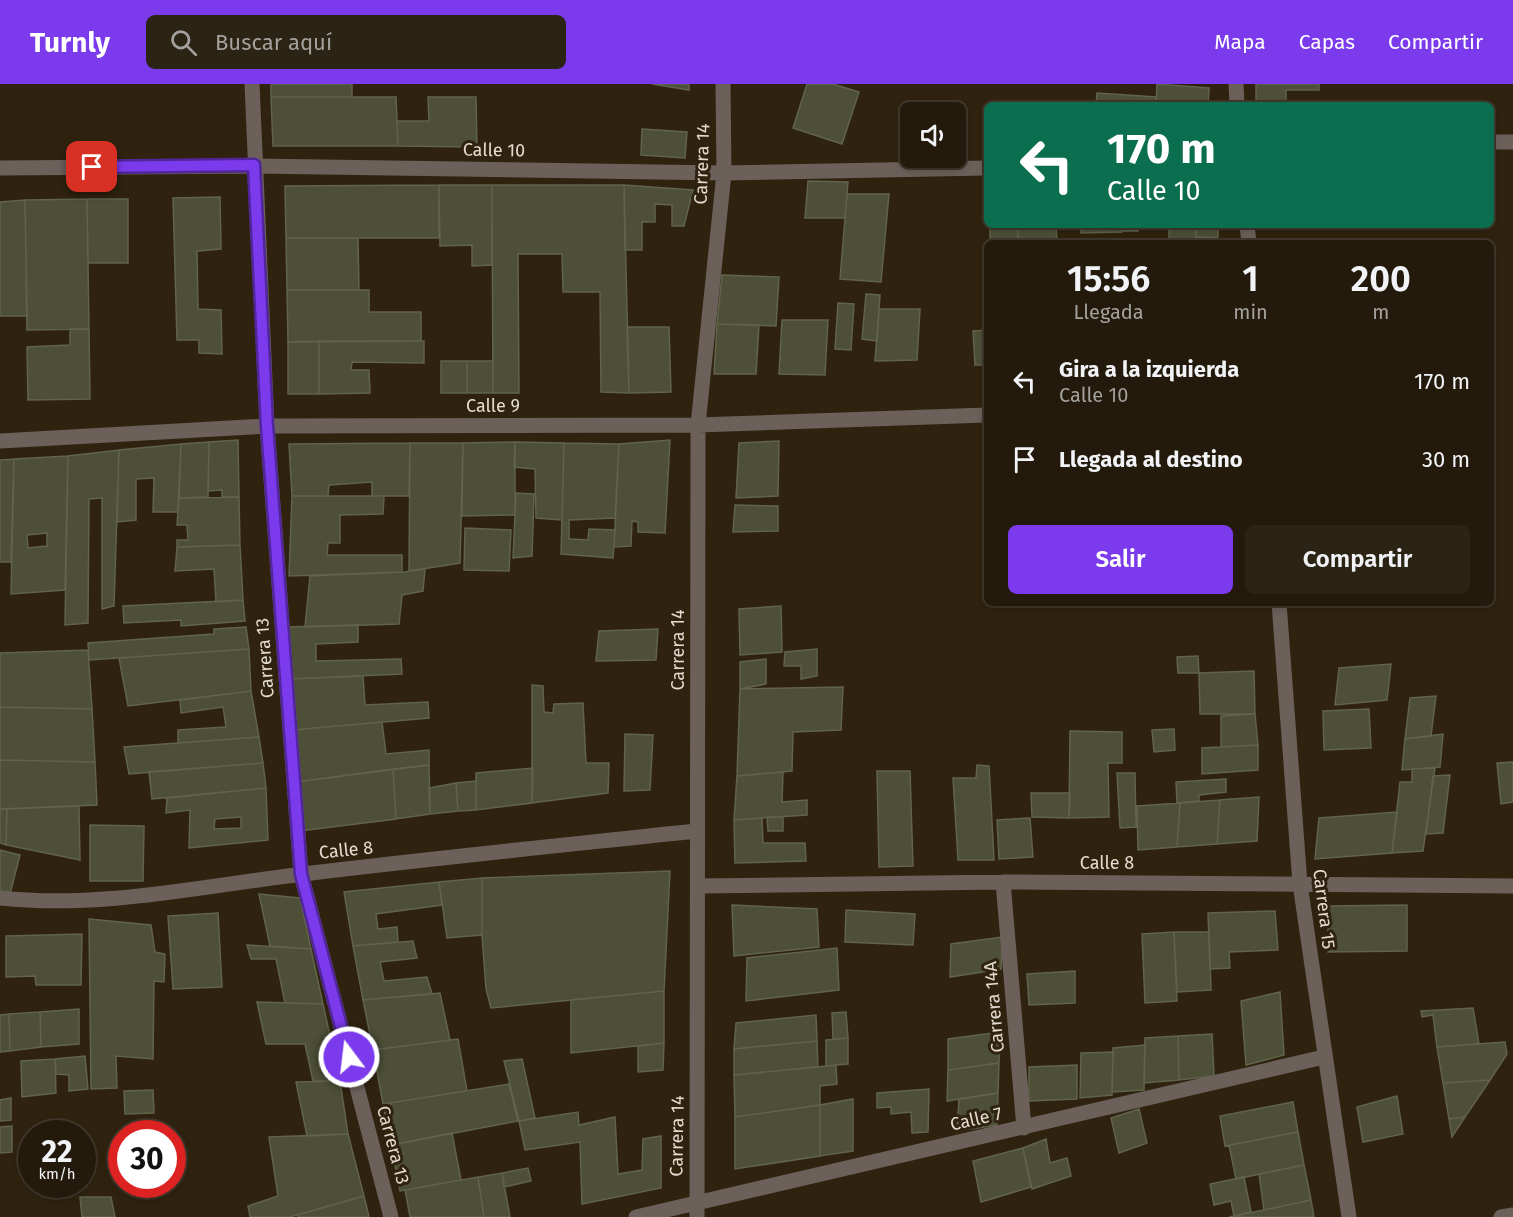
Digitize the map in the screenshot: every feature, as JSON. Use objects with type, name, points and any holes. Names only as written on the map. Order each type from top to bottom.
[{"type":"street","name":"Carrera 13","points":[[252,84],[267,426],[301,874],[391,1217]]},
{"type":"street","name":"Carrera 14","points":[[697,1211],[700,886],[696,831],[698,425],[724,173],[723,84]]},
{"type":"street","points":[[1236,84],[1237,102]]},
{"type":"street","points":[[1494,142],[1513,142]]},
{"type":"street","name":"Calle 10","points":[[0,168],[254,165],[724,173],[984,168]]},
{"type":"street","name":"Calle 9","points":[[0,441],[267,426],[698,425],[984,415]]},
{"type":"street","name":"Carrera 15","points":[[1279,606],[1300,885],[1349,1217]]},
{"type":"street","name":"Calle 8","points":[[0,898],[24,901],[110,899],[301,874],[696,831]]},
{"type":"street","name":"Calle 8","points":[[700,886],[1003,882],[1513,886]]},
{"type":"street","name":"Carrera 14A","points":[[1003,882],[1024,1128]]},
{"type":"street","name":"Calle 7","points":[[636,1217],[697,1211],[1024,1128],[1324,1057]]},
{"type":"street","points":[[1501,1217],[1513,1215]]},
{"type":"building","points":[[271,84],[352,84],[352,97],[271,97]]},
{"type":"building","points":[[652,84],[689,84],[689,90]]},
{"type":"building","points":[[807,84],[833,84],[859,92],[842,144],[793,128]]},
{"type":"building","points":[[1157,84],[1209,88],[1208,102],[1156,102]]},
{"type":"building","points":[[1256,84],[1319,84],[1319,90],[1286,90],[1286,102],[1256,102]]},
{"type":"building","points":[[1097,93],[1156,97],[1156,102],[1096,102]]},
{"type":"building","points":[[271,97],[396,97],[398,146],[273,146]]},
{"type":"building","points":[[428,97],[476,97],[477,147],[398,146],[397,121],[429,121]]},
{"type":"building","points":[[642,129],[687,132],[685,158],[641,155]]},
{"type":"building","points":[[808,181],[848,182],[845,218],[805,218]]},
{"type":"building","points":[[439,185],[439,238],[286,238],[285,186]]},
{"type":"building","points":[[439,185],[492,185],[492,265],[472,266],[472,245],[440,246]]},
{"type":"building","points":[[492,185],[624,185],[629,393],[601,392],[600,292],[563,292],[562,254],[518,254],[519,393],[493,393]]},
{"type":"building","points":[[624,185],[693,190],[684,226],[672,226],[672,205],[655,204],[655,222],[642,222],[642,250],[625,250]]},
{"type":"building","points":[[847,194],[889,194],[881,282],[840,279]]},
{"type":"building","points":[[220,197],[221,249],[197,251],[198,309],[221,310],[222,354],[199,353],[199,340],[177,340],[173,198]]},
{"type":"building","points":[[87,199],[128,199],[128,263],[88,263]]},
{"type":"building","points":[[87,199],[89,329],[27,330],[25,200]]},
{"type":"building","points":[[25,200],[27,316],[0,316],[0,202]]},
{"type":"building","points":[[990,228],[1018,228],[1018,239],[990,239]]},
{"type":"building","points":[[1018,228],[1056,228],[1057,240],[1018,239]]},
{"type":"building","points":[[1081,228],[1123,228],[1122,232],[1081,233]]},
{"type":"building","points":[[1123,228],[1138,228],[1138,231],[1123,231]]},
{"type":"building","points":[[1169,228],[1196,228],[1196,240],[1169,240]]},
{"type":"building","points":[[1196,228],[1218,228],[1218,238],[1196,237]]},
{"type":"building","points":[[286,238],[358,238],[359,290],[287,290]]},
{"type":"building","points":[[722,275],[779,277],[776,326],[717,324]]},
{"type":"building","points":[[287,290],[369,290],[369,312],[421,312],[421,341],[288,342]]},
{"type":"building","points":[[866,294],[880,295],[877,341],[862,339]]},
{"type":"building","points":[[838,303],[854,304],[851,350],[835,349]]},
{"type":"building","points":[[879,309],[920,309],[917,360],[875,361]]},
{"type":"building","points":[[782,320],[828,320],[825,375],[779,374]]},
{"type":"building","points":[[717,324],[759,325],[756,374],[714,374]]},
{"type":"building","points":[[627,327],[669,327],[671,392],[629,393]]},
{"type":"building","points":[[70,329],[89,329],[90,399],[28,400],[27,347],[70,345]]},
{"type":"building","points":[[984,330],[984,365],[975,365],[973,331]]},
{"type":"building","points":[[319,341],[424,341],[424,363],[352,362],[351,370],[369,370],[370,393],[319,394]]},
{"type":"building","points":[[319,341],[319,394],[288,394],[288,342]]},
{"type":"building","points":[[441,361],[467,361],[467,393],[441,393]]},
{"type":"building","points":[[467,361],[493,361],[493,393],[467,393]]},
{"type":"building","points":[[238,440],[239,497],[222,497],[222,490],[208,491],[209,442]]},
{"type":"building","points":[[670,440],[665,533],[638,532],[638,522],[632,521],[631,546],[614,547],[619,444]]},
{"type":"building","points":[[779,441],[778,496],[736,498],[739,443]]},
{"type":"building","points":[[209,442],[208,497],[179,498],[181,444]]},
{"type":"building","points":[[515,442],[515,515],[462,516],[463,443]]},
{"type":"building","points":[[515,442],[564,443],[562,520],[536,518],[535,469],[514,467]]},
{"type":"building","points":[[410,443],[409,496],[372,496],[372,482],[329,485],[328,496],[292,496],[289,444]]},
{"type":"building","points":[[410,443],[463,443],[460,563],[409,571]]},
{"type":"building","points":[[564,443],[619,444],[615,518],[569,520],[569,539],[588,540],[589,529],[615,530],[613,558],[561,554]]},
{"type":"building","points":[[181,444],[178,512],[153,512],[154,478],[136,479],[136,520],[117,522],[119,450]]},
{"type":"building","points":[[119,450],[114,606],[102,609],[102,498],[89,499],[88,623],[65,625],[68,456]]},
{"type":"building","points":[[68,456],[65,590],[11,594],[14,459]],"holes":[[[47,533],[47,546],[28,548],[27,535]]]},
{"type":"building","points":[[14,459],[11,562],[0,562],[0,460]]},
{"type":"building","points":[[516,493],[534,494],[532,556],[513,558]]},
{"type":"building","points":[[292,496],[384,496],[383,514],[340,515],[340,543],[328,543],[327,555],[402,555],[402,572],[289,576]]},
{"type":"building","points":[[239,497],[240,545],[177,547],[177,540],[188,540],[187,525],[177,525],[179,498]]},
{"type":"building","points":[[735,505],[778,506],[778,531],[733,532]]},
{"type":"building","points":[[465,528],[511,530],[509,571],[464,570]]},
{"type":"building","points":[[240,545],[243,600],[216,602],[214,569],[175,571],[177,547]]},
{"type":"building","points":[[425,569],[423,591],[402,595],[399,624],[305,627],[310,576]]},
{"type":"building","points":[[243,600],[245,621],[181,626],[181,620],[124,623],[123,606]]},
{"type":"building","points":[[781,606],[782,652],[740,655],[739,609]]},
{"type":"building","points":[[358,625],[358,642],[316,644],[316,661],[401,659],[402,674],[289,679],[286,627]]},
{"type":"building","points":[[246,627],[249,649],[89,660],[88,643],[214,634],[214,629]]},
{"type":"building","points":[[658,629],[656,660],[596,661],[599,631]]},
{"type":"building","points":[[249,649],[251,691],[128,706],[119,658]]},
{"type":"building","points":[[817,649],[817,676],[801,679],[801,666],[784,666],[785,652]]},
{"type":"building","points":[[88,650],[92,709],[0,707],[0,653]]},
{"type":"building","points":[[1198,656],[1199,673],[1178,673],[1177,657]]},
{"type":"building","points":[[766,659],[766,684],[740,689],[740,662]]},
{"type":"building","points":[[1391,664],[1387,700],[1335,705],[1339,668]]},
{"type":"building","points":[[1254,671],[1255,714],[1200,714],[1199,673]]},
{"type":"building","points":[[363,676],[365,705],[428,702],[429,718],[293,730],[289,679]]},
{"type":"building","points":[[532,685],[543,686],[544,712],[553,713],[554,704],[583,703],[586,763],[609,763],[608,793],[532,803]]},
{"type":"building","points":[[843,687],[841,730],[793,732],[792,771],[737,776],[740,689]]},
{"type":"building","points":[[251,691],[259,737],[178,743],[178,730],[226,727],[223,707],[181,713],[180,700]]},
{"type":"building","points":[[1436,696],[1431,736],[1405,739],[1410,698]]},
{"type":"building","points":[[0,707],[92,709],[95,762],[0,760]]},
{"type":"building","points":[[1369,709],[1371,748],[1324,750],[1323,711]]},
{"type":"building","points":[[1255,714],[1258,745],[1221,747],[1221,716]]},
{"type":"building","points":[[382,722],[386,754],[429,750],[429,765],[296,782],[293,730]]},
{"type":"building","points":[[1174,729],[1175,750],[1154,752],[1152,730]]},
{"type":"building","points":[[1070,731],[1122,732],[1122,763],[1108,763],[1109,817],[1069,818]]},
{"type":"building","points":[[625,734],[653,735],[650,790],[624,791]]},
{"type":"building","points":[[1443,734],[1440,767],[1402,770],[1405,739]]},
{"type":"building","points":[[259,737],[263,763],[129,774],[124,747]]},
{"type":"building","points":[[1258,745],[1258,770],[1202,774],[1202,748]]},
{"type":"building","points":[[0,760],[95,762],[97,805],[0,809]]},
{"type":"building","points":[[1513,762],[1513,802],[1501,804],[1497,763]]},
{"type":"building","points":[[263,763],[266,788],[152,799],[149,772]]},
{"type":"building","points":[[429,765],[430,814],[396,819],[393,769]]},
{"type":"building","points":[[977,765],[989,766],[994,860],[958,860],[953,778],[976,778]]},
{"type":"building","points":[[533,768],[532,803],[476,810],[476,773]]},
{"type":"building","points":[[1435,768],[1423,851],[1392,853],[1400,782],[1412,782],[1412,769]]},
{"type":"building","points":[[393,769],[396,819],[300,831],[296,782]]},
{"type":"building","points":[[877,771],[910,771],[913,866],[879,867]]},
{"type":"building","points":[[783,772],[782,802],[807,800],[807,815],[734,820],[737,776]]},
{"type":"building","points":[[1117,773],[1135,773],[1136,827],[1120,828]]},
{"type":"building","points":[[1450,775],[1443,833],[1426,834],[1433,776]]},
{"type":"building","points":[[1226,779],[1226,792],[1199,795],[1199,801],[1177,803],[1176,782]]},
{"type":"building","points":[[476,781],[476,810],[458,811],[456,783]]},
{"type":"building","points":[[456,783],[458,811],[430,814],[429,788]]},
{"type":"building","points":[[266,788],[268,840],[189,848],[190,810],[166,813],[167,798]],"holes":[[[241,817],[241,828],[214,829],[215,819]]]},
{"type":"building","points":[[1031,793],[1070,793],[1069,818],[1032,817]]},
{"type":"building","points":[[1259,797],[1257,841],[1217,844],[1220,800]]},
{"type":"building","points":[[1220,800],[1217,844],[1177,847],[1180,803]]},
{"type":"building","points":[[1180,803],[1177,847],[1138,850],[1137,806]]},
{"type":"building","points":[[79,806],[80,860],[6,845],[7,809]]},
{"type":"building","points":[[0,809],[7,809],[6,845],[0,843]]},
{"type":"building","points":[[1397,812],[1392,853],[1315,859],[1319,818]]},
{"type":"building","points":[[767,817],[783,817],[783,831],[768,831]]},
{"type":"building","points":[[762,818],[763,843],[805,843],[806,861],[735,863],[734,820]]},
{"type":"building","points":[[1030,818],[1033,857],[999,859],[997,820]]},
{"type":"building","points":[[90,825],[144,826],[143,881],[90,881]]},
{"type":"building","points":[[0,850],[20,855],[10,894],[0,891]]},
{"type":"building","points":[[670,871],[664,991],[491,1008],[486,989],[482,935],[482,878]]},
{"type":"building","points":[[482,878],[482,935],[447,938],[439,882]]},
{"type":"building","points":[[439,882],[442,905],[376,914],[378,929],[397,927],[398,942],[353,946],[344,892]]},
{"type":"building","points":[[259,894],[300,898],[311,949],[270,946]]},
{"type":"building","points":[[732,905],[817,909],[819,947],[734,956]]},
{"type":"building","points":[[1407,905],[1407,951],[1328,952],[1328,906]]},
{"type":"building","points":[[846,910],[915,914],[913,945],[845,942]]},
{"type":"building","points":[[1275,911],[1278,950],[1229,952],[1230,968],[1210,969],[1208,913]]},
{"type":"building","points":[[218,913],[222,987],[173,989],[168,916]]},
{"type":"building","points":[[89,919],[151,925],[155,952],[165,954],[164,982],[154,981],[153,1059],[116,1056],[117,1088],[91,1089]]},
{"type":"building","points":[[1174,932],[1209,932],[1211,990],[1177,992]]},
{"type":"building","points":[[1174,932],[1177,1001],[1145,1003],[1142,934]]},
{"type":"building","points":[[82,934],[81,985],[36,985],[35,976],[6,977],[6,936]]},
{"type":"building","points":[[1002,937],[1001,969],[950,977],[951,944]]},
{"type":"building","points":[[413,941],[417,958],[380,962],[384,981],[427,977],[432,994],[363,1000],[353,946]]},
{"type":"building","points":[[247,945],[311,949],[323,1004],[285,1003],[276,959],[251,959]]},
{"type":"building","points":[[837,948],[839,990],[746,1001],[747,958]]},
{"type":"building","points":[[1075,971],[1075,1003],[1029,1005],[1027,974]]},
{"type":"building","points":[[664,991],[664,1043],[571,1053],[571,1000]]},
{"type":"building","points":[[1280,992],[1284,1055],[1246,1065],[1241,1001]]},
{"type":"building","points":[[440,993],[450,1040],[373,1050],[363,1000]]},
{"type":"building","points":[[257,1002],[323,1004],[340,1081],[313,1081],[305,1044],[266,1044]]},
{"type":"building","points":[[1473,1008],[1479,1044],[1437,1047],[1433,1015],[1422,1017],[1421,1011]]},
{"type":"building","points":[[79,1009],[79,1044],[41,1047],[40,1012]]},
{"type":"building","points":[[40,1012],[41,1047],[10,1051],[9,1014]]},
{"type":"building","points":[[846,1012],[848,1038],[833,1039],[832,1013]]},
{"type":"building","points":[[9,1014],[10,1051],[0,1052],[0,1015]]},
{"type":"building","points":[[816,1015],[817,1041],[734,1049],[736,1023]]},
{"type":"building","points":[[1000,1032],[999,1063],[948,1070],[948,1039]]},
{"type":"building","points":[[1212,1034],[1214,1076],[1179,1080],[1178,1036]]},
{"type":"building","points":[[1178,1036],[1179,1080],[1144,1083],[1145,1038]]},
{"type":"building","points":[[848,1038],[848,1064],[826,1066],[826,1040]]},
{"type":"building","points":[[458,1039],[467,1091],[383,1104],[373,1050]]},
{"type":"building","points":[[817,1041],[818,1067],[734,1075],[734,1049]]},
{"type":"building","points":[[1505,1042],[1507,1054],[1490,1080],[1443,1083],[1437,1047]]},
{"type":"building","points":[[664,1043],[663,1070],[638,1072],[638,1046]]},
{"type":"building","points":[[1145,1045],[1144,1090],[1112,1092],[1113,1048]]},
{"type":"building","points":[[1113,1052],[1112,1095],[1080,1098],[1081,1053]]},
{"type":"building","points":[[85,1056],[88,1089],[69,1091],[69,1075],[56,1074],[55,1059]]},
{"type":"building","points":[[55,1059],[56,1093],[22,1097],[21,1061]]},
{"type":"building","points":[[522,1059],[535,1118],[519,1121],[504,1061]]},
{"type":"building","points":[[999,1063],[998,1093],[947,1101],[948,1070]]},
{"type":"building","points":[[836,1065],[837,1084],[820,1086],[820,1105],[735,1117],[734,1075]]},
{"type":"building","points":[[1077,1065],[1077,1099],[1029,1101],[1029,1067]]},
{"type":"building","points":[[1490,1080],[1465,1117],[1449,1119],[1443,1083]]},
{"type":"building","points":[[340,1081],[348,1134],[307,1136],[296,1082]]},
{"type":"building","points":[[509,1084],[518,1121],[391,1145],[383,1104]]},
{"type":"building","points":[[929,1089],[928,1132],[912,1133],[911,1112],[891,1114],[891,1107],[877,1108],[877,1093]]},
{"type":"building","points":[[153,1090],[154,1113],[125,1114],[124,1091]]},
{"type":"building","points":[[998,1093],[997,1125],[957,1131],[959,1099]]},
{"type":"building","points":[[1397,1096],[1403,1134],[1363,1142],[1357,1107]]},
{"type":"building","points":[[11,1098],[11,1120],[0,1121],[0,1100]]},
{"type":"building","points":[[853,1099],[853,1151],[820,1156],[820,1105]]},
{"type":"building","points":[[1293,1102],[1298,1132],[1225,1146],[1220,1116]]},
{"type":"building","points":[[820,1105],[820,1156],[735,1169],[735,1117]]},
{"type":"building","points":[[1139,1109],[1147,1143],[1119,1153],[1111,1118]]},
{"type":"building","points":[[578,1112],[579,1125],[615,1117],[618,1174],[642,1170],[643,1139],[661,1136],[661,1188],[582,1204],[580,1142],[525,1150],[519,1121]]},
{"type":"building","points":[[1465,1117],[1452,1137],[1449,1119]]},
{"type":"building","points":[[12,1126],[12,1152],[0,1153],[0,1127]]},
{"type":"building","points":[[1298,1132],[1304,1165],[1236,1179],[1229,1145]]},
{"type":"building","points":[[452,1133],[461,1180],[400,1191],[391,1145]]},
{"type":"building","points":[[348,1134],[364,1196],[290,1217],[250,1217],[248,1206],[278,1196],[269,1137]]},
{"type":"building","points":[[1046,1139],[1050,1163],[1067,1158],[1071,1176],[1032,1189],[1023,1148]]},
{"type":"building","points":[[1023,1148],[1031,1187],[981,1202],[973,1161]]},
{"type":"building","points":[[1304,1165],[1311,1200],[1264,1210],[1259,1174]]},
{"type":"building","points":[[528,1168],[531,1181],[504,1187],[502,1173]]},
{"type":"building","points":[[502,1173],[510,1217],[484,1217],[478,1177]]},
{"type":"building","points":[[478,1177],[484,1217],[410,1217],[405,1190]]},
{"type":"building","points":[[1244,1177],[1251,1212],[1234,1216],[1231,1201],[1214,1205],[1210,1184]]},
{"type":"building","points":[[364,1196],[369,1217],[298,1217],[297,1215]]},
{"type":"building","points":[[80,1198],[111,1198],[115,1217],[82,1217]]},
{"type":"building","points":[[1311,1200],[1314,1217],[1229,1217],[1264,1210]]},
{"type":"route","points":[[92,167],[254,165],[267,426],[301,874],[349,1057]]}]
